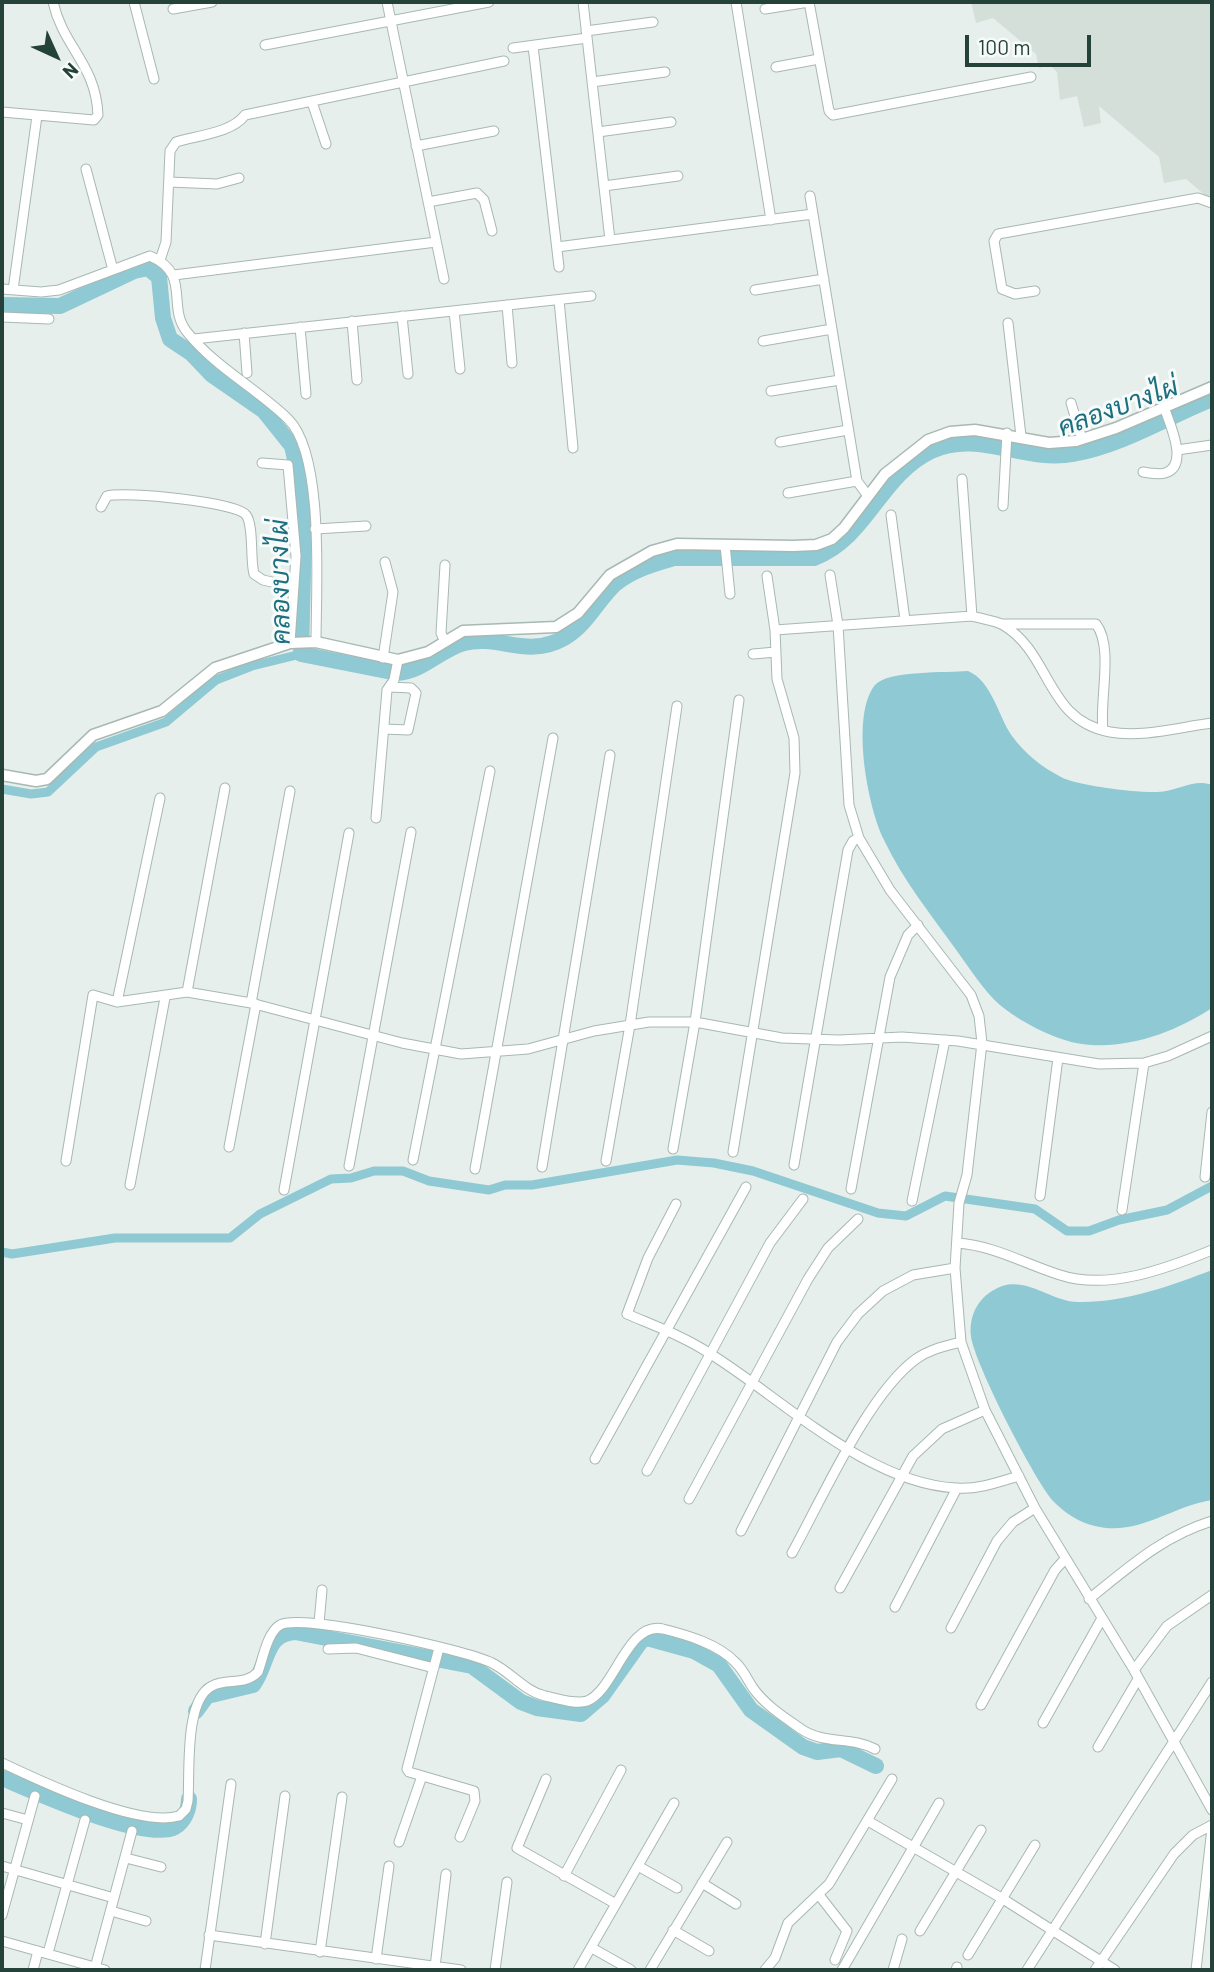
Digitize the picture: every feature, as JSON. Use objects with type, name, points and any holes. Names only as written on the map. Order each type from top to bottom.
[{"type":"street","points":[[2,112],[94,120],[98,115],[96,87],[89,69],[64,33],[53,2]]},
{"type":"street","points":[[134,2],[154,79]]},
{"type":"street","points":[[173,9],[212,2]]},
{"type":"street","points":[[387,2],[444,279]]},
{"type":"street","points":[[265,45],[489,2]]},
{"type":"street","points":[[583,2],[610,240]]},
{"type":"street","points":[[736,2],[771,220]]},
{"type":"street","points":[[765,9],[809,2],[829,111],[833,115],[1031,77]]},
{"type":"street","points":[[513,48],[653,22]]},
{"type":"street","points":[[533,46],[559,267]]},
{"type":"street","points":[[776,67],[819,59]]},
{"type":"street","points":[[160,260],[166,242],[170,151],[178,140],[208,135],[240,122],[245,115],[404,84],[503,61]]},
{"type":"street","points":[[592,82],[665,72]]},
{"type":"street","points":[[312,102],[326,144]]},
{"type":"street","points":[[13,290],[37,116]]},
{"type":"street","points":[[598,132],[671,122]]},
{"type":"street","points":[[416,146],[494,131]]},
{"type":"street","points":[[86,169],[113,270]]},
{"type":"street","points":[[604,186],[678,176]]},
{"type":"street","points":[[169,182],[216,184],[239,178]]},
{"type":"street","points":[[428,202],[477,193],[484,200],[492,231]]},
{"type":"street","points":[[810,196],[857,481],[868,496]]},
{"type":"street","points":[[1035,291],[1015,294],[1002,289],[994,241],[998,234],[1198,198],[1212,203]]},
{"type":"street","points":[[558,247],[813,214]]},
{"type":"street","points":[[174,275],[436,242]]},
{"type":"street","points":[[2,289],[59,290],[150,256],[160,260],[174,275],[185,330],[290,420],[301,438],[314,493],[316,529],[312,642]]},
{"type":"street","points":[[755,290],[824,279]]},
{"type":"street","points":[[194,340],[590,296]]},
{"type":"street","points":[[559,299],[573,448]]},
{"type":"street","points":[[507,305],[512,363]]},
{"type":"street","points":[[454,311],[460,369]]},
{"type":"street","points":[[402,316],[408,374]]},
{"type":"street","points":[[2,317],[49,319]]},
{"type":"street","points":[[352,321],[357,380]]},
{"type":"street","points":[[1008,323],[1021,436]]},
{"type":"street","points":[[300,327],[306,394]]},
{"type":"street","points":[[763,341],[832,329]]},
{"type":"street","points":[[244,333],[247,373]]},
{"type":"street","points":[[771,391],[840,380]]},
{"type":"street","points":[[376,818],[387,690],[395,674],[412,659],[444,640],[463,631],[483,628],[556,627],[578,612],[610,575],[630,561],[677,544],[725,547],[816,545],[832,539],[844,528],[886,474],[928,440],[950,432],[975,429],[1049,443],[1082,439],[1165,409],[1212,387]]},
{"type":"street","points":[[1071,403],[1082,439]]},
{"type":"street","points":[[1143,472],[1164,473],[1172,469],[1177,450],[1165,409]]},
{"type":"street","points":[[780,442],[848,430]]},
{"type":"street","points":[[1003,506],[1006,435]]},
{"type":"street","points":[[1177,450],[1212,445]]},
{"type":"street","points":[[262,463],[288,465],[296,556],[293,643]]},
{"type":"street","points":[[962,479],[972,616]]},
{"type":"street","points":[[788,493],[857,481]]},
{"type":"street","points":[[101,507],[107,496],[122,493],[194,500],[240,510],[248,518],[254,574],[263,580],[294,587]]},
{"type":"street","points":[[891,515],[905,620]]},
{"type":"street","points":[[316,529],[366,526]]},
{"type":"street","points":[[725,547],[730,594]]},
{"type":"street","points":[[383,658],[393,592],[385,562]]},
{"type":"street","points":[[444,640],[441,633],[445,565]]},
{"type":"street","points":[[830,575],[838,625],[849,805],[859,838],[890,890],[971,995],[979,1016],[982,1043],[967,1175],[959,1203],[955,1268],[961,1342],[985,1410],[1035,1508],[1136,1675],[1212,1810]]},
{"type":"street","points":[[733,1152],[795,773],[794,738],[777,679],[775,630],[766,576]]},
{"type":"street","points":[[775,630],[972,616],[1002,624],[1096,624],[1102,635],[1103,730]]},
{"type":"street","points":[[1002,624],[1031,652],[1067,712],[1082,722],[1103,730],[1128,733],[1212,723]]},
{"type":"street","points":[[2,775],[36,781],[47,779],[93,735],[162,711],[215,668],[293,643],[312,642],[383,658],[395,674],[416,693],[413,717],[408,730],[384,729]]},
{"type":"street","points":[[753,654],[776,652]]},
{"type":"street","points":[[673,1150],[695,1022],[739,700]]},
{"type":"street","points":[[606,1161],[630,1025],[677,705]]},
{"type":"street","points":[[475,1169],[553,738]]},
{"type":"street","points":[[542,1167],[610,755]]},
{"type":"street","points":[[413,1160],[490,771]]},
{"type":"street","points":[[187,992],[225,788]]},
{"type":"street","points":[[229,1147],[290,790]]},
{"type":"street","points":[[117,1002],[160,798]]},
{"type":"street","points":[[349,1166],[411,832]]},
{"type":"street","points":[[284,1191],[349,833]]},
{"type":"street","points":[[794,1165],[848,850],[853,841],[859,838]]},
{"type":"street","points":[[851,1189],[890,977],[908,935],[918,925]]},
{"type":"street","points":[[66,1161],[93,995],[117,1002],[165,998],[187,992],[254,1004],[461,1054],[496,1054],[630,1025],[695,1022],[754,1033],[816,1039],[879,1038],[982,1043],[1099,1064],[1144,1063],[1168,1056],[1212,1036]]},
{"type":"street","points":[[130,1185],[165,998]]},
{"type":"street","points":[[912,1200],[945,1040]]},
{"type":"street","points":[[1040,1196],[1058,1058]]},
{"type":"street","points":[[1122,1210],[1144,1063]]},
{"type":"street","points":[[1205,1177],[1212,1112]]},
{"type":"street","points":[[595,1459],[746,1187]]},
{"type":"street","points":[[647,1471],[770,1243],[803,1199]]},
{"type":"street","points":[[676,1204],[648,1258],[627,1314],[710,1353],[800,1419],[849,1449],[901,1474],[925,1483],[957,1488],[990,1484],[1019,1476]]},
{"type":"street","points":[[689,1499],[808,1279],[828,1248],[858,1219]]},
{"type":"street","points":[[958,1243],[981,1245],[1061,1275],[1095,1280],[1176,1265],[1212,1250]]},
{"type":"street","points":[[740,1531],[800,1419],[837,1342],[858,1314],[883,1291],[914,1275],[955,1268]]},
{"type":"street","points":[[792,1553],[868,1416],[896,1376],[933,1350],[961,1342]]},
{"type":"street","points":[[840,1588],[901,1474],[919,1449],[942,1429],[985,1410]]},
{"type":"street","points":[[895,1607],[957,1488]]},
{"type":"street","points":[[951,1628],[1006,1529],[1035,1508]]},
{"type":"street","points":[[1089,1598],[1155,1545],[1184,1530],[1212,1521]]},
{"type":"street","points":[[982,1705],[1055,1570],[1065,1559]]},
{"type":"street","points":[[319,1623],[322,1590]]},
{"type":"street","points":[[1098,1747],[1136,1675],[1167,1626],[1212,1595]]},
{"type":"street","points":[[1043,1723],[1101,1620]]},
{"type":"street","points":[[2,1763],[90,1800],[140,1815],[162,1818],[179,1816],[186,1809],[188,1801],[191,1730],[194,1712],[204,1691],[218,1683],[254,1677],[274,1631],[282,1624],[319,1623],[494,1664],[535,1693],[580,1703],[597,1694],[640,1635],[654,1628],[663,1629],[698,1640],[727,1655],[736,1662],[764,1701],[808,1733],[831,1741],[861,1742],[876,1749]]},
{"type":"street","points":[[328,1649],[356,1648],[434,1667]]},
{"type":"street","points":[[439,1651],[407,1765],[409,1772],[474,1791],[475,1801],[460,1837]]},
{"type":"street","points":[[1027,1970],[1171,1741],[1212,1682]]},
{"type":"street","points":[[564,1875],[621,1770]]},
{"type":"street","points":[[399,1842],[422,1776]]},
{"type":"street","points":[[546,1779],[516,1845],[519,1851],[616,1904]]},
{"type":"street","points":[[765,1970],[775,1958],[788,1923],[819,1895],[840,1870],[892,1779]]},
{"type":"street","points":[[205,1970],[231,1784]]},
{"type":"street","points":[[2,1916],[35,1796]]},
{"type":"street","points":[[265,1944],[285,1796]]},
{"type":"street","points":[[320,1952],[342,1797]]},
{"type":"street","points":[[578,1970],[674,1803]]},
{"type":"street","points":[[842,1970],[939,1803]]},
{"type":"street","points":[[2,1813],[28,1821]]},
{"type":"street","points":[[33,1970],[43,1952],[85,1820]]},
{"type":"street","points":[[868,1821],[1003,1899],[1115,1970]]},
{"type":"street","points":[[1095,1970],[1178,1848],[1193,1835],[1212,1827],[1196,1970]]},
{"type":"street","points":[[920,1931],[981,1830]]},
{"type":"street","points":[[95,1968],[132,1831]]},
{"type":"street","points":[[650,1970],[727,1842]]},
{"type":"street","points":[[968,1955],[1035,1845]]},
{"type":"street","points":[[126,1858],[160,1867]]},
{"type":"street","points":[[2,1866],[114,1898]]},
{"type":"street","points":[[376,1959],[389,1866]]},
{"type":"street","points":[[638,1866],[677,1888]]},
{"type":"street","points":[[435,1967],[446,1874]]},
{"type":"street","points":[[495,1970],[507,1882]]},
{"type":"street","points":[[702,1884],[736,1904]]},
{"type":"street","points":[[819,1895],[847,1931],[835,1960]]},
{"type":"street","points":[[110,1911],[146,1921]]},
{"type":"street","points":[[673,1930],[709,1951]]},
{"type":"street","points":[[209,1935],[376,1959],[390,1966],[461,1970]]},
{"type":"street","points":[[893,1970],[902,1939]]},
{"type":"street","points":[[2,1941],[43,1952],[82,1967],[105,1970]]},
{"type":"street","points":[[592,1948],[631,1970]]},
{"type":"shaded area","points":[[971,2],[1212,2],[1212,201],[1186,179],[1164,183],[1159,157],[1099,106],[1101,123],[1084,127],[1077,96],[1060,100],[1057,72],[1050,65],[1039,68],[1036,54],[993,18],[976,23]]},
{"type":"water","points":[[968,671],[989,691],[1017,743],[1034,760],[1061,777],[1097,786],[1145,792],[1166,791],[1194,783],[1212,785],[1212,1008],[1181,1025],[1147,1038],[1111,1045],[1076,1043],[1046,1033],[1008,1011],[988,993],[972,972],[909,883],[884,840],[872,807],[863,739],[868,699],[875,685],[882,680],[918,673]]},
{"type":"water","points":[[1212,1270],[1212,1500],[1125,1527],[1095,1526],[1078,1520],[1058,1506],[1046,1491],[1007,1422],[974,1350],[971,1329],[975,1310],[992,1291],[1014,1284],[1067,1300],[1095,1302],[1146,1292]]},
{"type":"waterway","name":"คลองบางไผ่","points":[[2,305],[60,306],[134,271],[148,268],[159,277],[163,318],[170,339],[191,353],[212,375],[264,411],[292,446],[303,494],[301,654],[397,673],[415,668],[464,643],[489,641],[525,646],[551,644],[579,627],[622,579],[643,568],[674,558],[814,558],[848,536],[898,475],[931,451],[966,443],[1055,456],[1073,454],[1109,445],[1212,399]]},
{"type":"waterway","points":[[2,789],[31,794],[48,792],[96,747],[166,722],[216,680],[252,666],[301,654]]},
{"type":"waterway","points":[[2,1252],[12,1254],[115,1238],[230,1238],[260,1214],[331,1179],[351,1178],[374,1171],[403,1171],[429,1181],[489,1190],[505,1185],[532,1185],[677,1160],[714,1163],[753,1171],[878,1213],[906,1216],[945,1196],[1035,1209],[1067,1231],[1089,1231],[1119,1220],[1167,1210],[1212,1186]]},
{"type":"waterway","points":[[196,1711],[207,1696],[253,1685],[272,1644],[285,1634],[295,1632],[472,1666],[521,1702],[537,1708],[581,1714],[602,1696],[641,1641],[647,1638],[694,1651],[719,1665],[751,1710],[803,1747],[817,1752],[841,1749],[876,1766]]},
{"type":"waterway","points":[[2,1778],[89,1813],[140,1828],[161,1830],[175,1827],[186,1814],[189,1799]]}]
